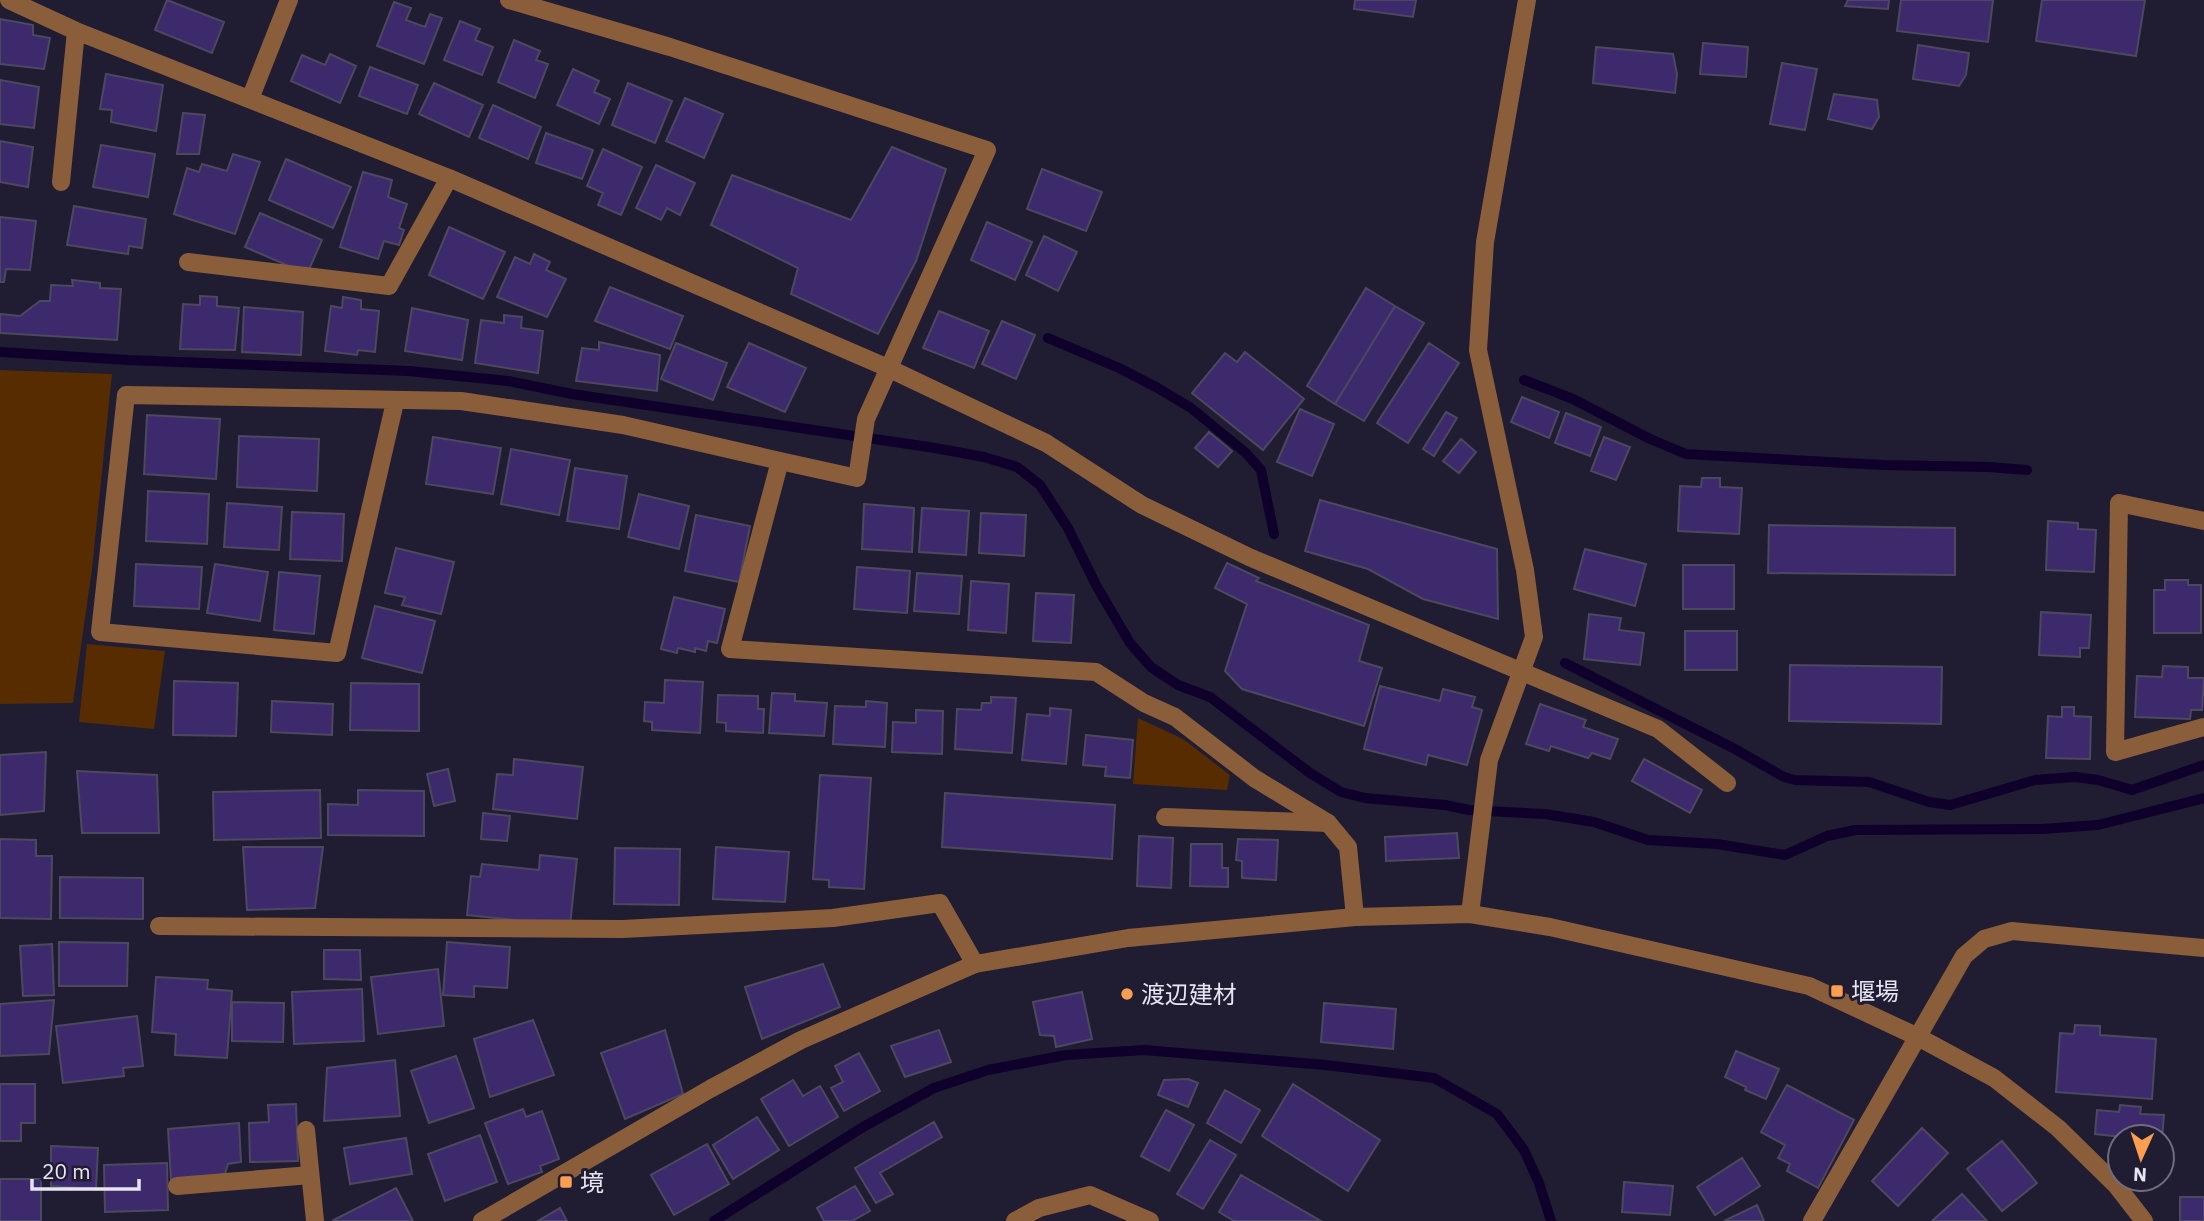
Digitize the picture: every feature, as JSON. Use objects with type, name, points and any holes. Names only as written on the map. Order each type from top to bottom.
[{"type":"street","points":[[9,0],[76,30],[449,178],[888,368],[1046,443],[1142,505],[1249,557],[1658,729],[1727,783]]},
{"type":"street","points":[[250,99],[289,0]]},
{"type":"street","points":[[395,402],[337,653],[100,632],[126,395],[395,402],[461,401],[623,425],[857,478],[866,418],[986,150],[670,47],[509,0]]},
{"type":"street","points":[[1470,914],[1489,760],[1534,637],[1525,570],[1478,350],[1485,242],[1527,0]]},
{"type":"street","points":[[61,183],[76,30]]},
{"type":"street","points":[[188,262],[389,286],[449,178]]},
{"type":"street","points":[[780,461],[730,649],[1096,671],[1144,703],[1175,717],[1254,778],[1328,823],[1348,847],[1355,917]]},
{"type":"street","points":[[2204,521],[2119,503],[2115,752],[2204,727]]},
{"type":"street","points":[[1165,817],[1328,823]]},
{"type":"street","points":[[159,926],[623,929],[833,918],[940,903],[975,964]]},
{"type":"street","points":[[482,1221],[710,1088],[801,1040],[975,964],[1128,938],[1355,917],[1470,914],[1550,927],[1808,986],[1918,1037],[1994,1078],[2058,1128],[2116,1185],[2144,1221]]},
{"type":"street","points":[[1812,1221],[1964,956],[1984,939],[2012,931],[2204,948]]},
{"type":"street","points":[[306,1130],[315,1221]]},
{"type":"street","points":[[177,1186],[310,1175]]},
{"type":"street","points":[[1015,1221],[1039,1208],[1090,1195],[1150,1221]]},
{"type":"shaded area","points":[[0,370],[112,374],[92,569],[73,703],[0,704]]},
{"type":"shaded area","points":[[87,644],[165,651],[154,729],[79,722]]},
{"type":"shaded area","points":[[1138,718],[1183,739],[1230,775],[1227,790],[1133,784]]},
{"type":"building","points":[[167,0],[224,22],[212,53],[155,30]]},
{"type":"building","points":[[1355,0],[1416,0],[1413,17],[1354,9]]},
{"type":"building","points":[[1848,0],[1889,0],[1888,9],[1845,6]]},
{"type":"building","points":[[1901,0],[1993,0],[1988,42],[1897,31]]},
{"type":"building","points":[[2042,0],[2145,0],[2136,56],[2036,41]]},
{"type":"building","points":[[394,2],[411,8],[406,20],[425,27],[430,14],[442,18],[424,64],[377,46]]},
{"type":"building","points":[[0,19],[33,25],[33,35],[50,38],[44,69],[0,64]]},
{"type":"building","points":[[460,21],[480,29],[475,40],[493,47],[482,75],[444,60]]},
{"type":"building","points":[[514,40],[540,51],[536,60],[548,64],[535,98],[498,82]]},
{"type":"building","points":[[1703,43],[1748,47],[1746,77],[1700,74]]},
{"type":"building","points":[[1918,45],[1969,53],[1966,75],[1959,86],[1913,79]]},
{"type":"building","points":[[1596,47],[1673,54],[1677,74],[1675,93],[1593,83]]},
{"type":"building","points":[[330,54],[356,66],[340,103],[291,81],[302,55],[325,65]]},
{"type":"building","points":[[1782,63],[1817,69],[1805,130],[1770,124]]},
{"type":"building","points":[[370,67],[418,85],[407,114],[359,96]]},
{"type":"building","points":[[573,69],[599,81],[594,92],[610,99],[599,124],[557,105]]},
{"type":"building","points":[[106,74],[163,85],[156,131],[111,122],[112,110],[100,109]]},
{"type":"building","points":[[0,80],[39,87],[34,128],[0,124]]},
{"type":"building","points":[[434,83],[483,105],[469,137],[419,114]]},
{"type":"building","points":[[628,83],[672,101],[655,143],[612,125]]},
{"type":"building","points":[[1834,94],[1877,100],[1879,117],[1872,129],[1828,119]]},
{"type":"building","points":[[685,98],[723,114],[704,158],[666,141]]},
{"type":"building","points":[[493,105],[541,127],[528,159],[479,138]]},
{"type":"building","points":[[183,113],[205,115],[199,154],[177,154]]},
{"type":"building","points":[[546,133],[593,150],[582,179],[536,163]]},
{"type":"building","points":[[0,141],[33,147],[28,187],[0,182]]},
{"type":"building","points":[[101,145],[155,154],[148,197],[93,187]]},
{"type":"building","points":[[892,147],[946,169],[916,261],[878,334],[791,294],[798,268],[711,225],[732,175],[851,220]]},
{"type":"building","points":[[603,149],[642,167],[621,215],[598,205],[603,193],[587,186]]},
{"type":"building","points":[[233,154],[260,162],[235,234],[174,214],[187,168],[199,172],[202,164],[227,171]]},
{"type":"building","points":[[286,159],[351,187],[333,228],[269,200]]},
{"type":"building","points":[[656,165],[695,183],[680,215],[667,208],[661,220],[636,208]]},
{"type":"building","points":[[1042,169],[1102,192],[1086,231],[1027,209]]},
{"type":"building","points":[[363,172],[392,180],[388,197],[407,204],[399,228],[404,230],[399,245],[384,241],[378,259],[340,247]]},
{"type":"building","points":[[74,206],[146,219],[142,248],[129,246],[128,254],[67,245]]},
{"type":"building","points":[[260,213],[322,240],[307,274],[245,247]]},
{"type":"building","points":[[0,217],[36,221],[30,270],[6,269],[4,282],[0,282]]},
{"type":"building","points":[[987,222],[1032,242],[1015,280],[971,260]]},
{"type":"building","points":[[449,227],[505,252],[483,299],[429,275]]},
{"type":"building","points":[[1044,236],[1077,252],[1058,291],[1026,275]]},
{"type":"building","points":[[534,254],[550,262],[546,270],[566,279],[547,317],[497,297],[515,257],[530,264]]},
{"type":"building","points":[[72,280],[100,283],[100,288],[121,289],[117,340],[0,333],[0,314],[20,316],[40,301],[50,301],[51,285],[73,286]]},
{"type":"building","points":[[610,287],[683,316],[670,349],[595,321]]},
{"type":"building","points":[[1366,288],[1395,306],[1335,404],[1307,386]]},
{"type":"building","points":[[200,296],[217,297],[217,306],[239,308],[235,350],[180,349],[183,304],[200,305]]},
{"type":"building","points":[[343,297],[361,300],[361,309],[379,311],[375,352],[358,350],[357,355],[325,351],[331,306],[342,308]]},
{"type":"building","points":[[1395,306],[1424,323],[1364,421],[1335,404]]},
{"type":"building","points":[[244,307],[303,312],[301,355],[242,352]]},
{"type":"building","points":[[412,308],[468,320],[462,360],[405,351]]},
{"type":"building","points":[[939,311],[989,331],[974,368],[923,348]]},
{"type":"building","points":[[504,315],[522,317],[521,328],[543,331],[538,373],[475,363],[481,320],[504,323]]},
{"type":"building","points":[[1002,321],[1035,335],[1016,379],[982,364]]},
{"type":"building","points":[[599,342],[660,355],[657,391],[576,381],[582,348],[599,350]]},
{"type":"building","points":[[676,343],[727,363],[713,400],[661,379]]},
{"type":"building","points":[[749,343],[806,368],[785,412],[727,387]]},
{"type":"building","points":[[1429,343],[1459,363],[1408,443],[1377,423]]},
{"type":"building","points":[[1245,352],[1304,399],[1263,450],[1192,393],[1225,353],[1237,362]]},
{"type":"building","points":[[1522,397],[1559,412],[1549,438],[1511,422]]},
{"type":"building","points":[[1300,409],[1334,424],[1312,476],[1277,462]]},
{"type":"building","points":[[1446,412],[1457,418],[1434,456],[1423,449]]},
{"type":"building","points":[[1566,413],[1601,427],[1590,456],[1555,443]]},
{"type":"building","points":[[147,415],[220,419],[216,479],[144,474]]},
{"type":"building","points":[[1209,432],[1232,451],[1218,467],[1195,448]]},
{"type":"building","points":[[239,436],[319,439],[317,491],[237,487]]},
{"type":"building","points":[[433,437],[501,448],[493,494],[426,484]]},
{"type":"building","points":[[1604,437],[1630,447],[1616,480],[1591,471]]},
{"type":"building","points":[[1461,439],[1476,452],[1459,473],[1443,461]]},
{"type":"building","points":[[511,449],[570,460],[559,515],[501,504]]},
{"type":"building","points":[[575,468],[627,476],[619,529],[567,521]]},
{"type":"building","points":[[1702,478],[1720,478],[1720,487],[1742,488],[1739,534],[1678,531],[1680,486],[1701,487]]},
{"type":"building","points":[[148,491],[209,494],[207,544],[146,541]]},
{"type":"building","points":[[639,494],[689,506],[679,549],[628,537]]},
{"type":"building","points":[[1320,500],[1497,549],[1498,619],[1423,599],[1368,569],[1305,551]]},
{"type":"building","points":[[227,503],[282,507],[279,550],[224,547]]},
{"type":"building","points":[[864,504],[914,508],[912,552],[862,549]]},
{"type":"building","points":[[922,508],[969,511],[966,555],[919,552]]},
{"type":"building","points":[[292,512],[344,514],[342,561],[290,559]]},
{"type":"building","points":[[981,513],[1026,515],[1024,556],[979,553]]},
{"type":"building","points":[[696,515],[750,526],[739,582],[685,571]]},
{"type":"building","points":[[2048,521],[2078,523],[2078,529],[2096,530],[2094,572],[2046,570]]},
{"type":"building","points":[[1769,525],[1955,528],[1955,575],[1768,573]]},
{"type":"building","points":[[396,548],[454,562],[441,614],[402,605],[405,597],[385,593]]},
{"type":"building","points":[[1585,549],[1646,564],[1635,606],[1574,589]]},
{"type":"building","points":[[1227,563],[1259,578],[1256,581],[1369,625],[1359,661],[1382,668],[1364,726],[1242,689],[1225,671],[1247,604],[1215,588]]},
{"type":"building","points":[[136,564],[202,567],[199,609],[134,606]]},
{"type":"building","points":[[215,564],[268,572],[260,621],[207,613]]},
{"type":"building","points":[[1683,565],[1734,565],[1734,609],[1683,609]]},
{"type":"building","points":[[857,567],[910,571],[907,613],[854,609]]},
{"type":"building","points":[[279,572],[320,576],[314,634],[274,630]]},
{"type":"building","points":[[917,573],[962,576],[959,614],[914,611]]},
{"type":"building","points":[[2165,580],[2188,580],[2188,585],[2201,585],[2201,633],[2154,633],[2154,590],[2165,590]]},
{"type":"building","points":[[971,581],[1009,584],[1006,633],[968,630]]},
{"type":"building","points":[[1036,593],[1074,595],[1071,643],[1033,641]]},
{"type":"building","points":[[674,597],[725,609],[717,643],[708,641],[706,651],[695,648],[695,652],[678,648],[677,653],[661,649]]},
{"type":"building","points":[[375,606],[435,621],[422,673],[362,658]]},
{"type":"building","points":[[2041,612],[2091,615],[2089,648],[2080,648],[2080,657],[2039,655]]},
{"type":"building","points":[[1589,614],[1621,618],[1619,630],[1644,633],[1640,665],[1584,659]]},
{"type":"building","points":[[1685,631],[1737,631],[1737,670],[1685,670]]},
{"type":"building","points":[[1790,665],[1942,667],[1941,724],[1789,721]]},
{"type":"building","points":[[2163,666],[2188,667],[2188,678],[2204,678],[2202,710],[2191,710],[2190,719],[2135,717],[2137,676],[2162,677]]},
{"type":"building","points":[[665,680],[703,682],[700,733],[652,730],[652,722],[644,721],[645,702],[664,703]]},
{"type":"building","points":[[174,681],[238,683],[236,736],[173,735]]},
{"type":"building","points":[[351,683],[419,684],[419,731],[350,730]]},
{"type":"building","points":[[1380,686],[1440,701],[1443,689],[1475,697],[1472,707],[1482,710],[1467,765],[1428,755],[1426,765],[1364,749]]},
{"type":"building","points":[[772,693],[795,694],[795,701],[827,703],[824,736],[769,733]]},
{"type":"building","points":[[718,695],[758,696],[758,709],[764,709],[763,733],[726,731],[726,723],[717,722]]},
{"type":"building","points":[[991,697],[1016,698],[1012,753],[955,749],[957,709],[981,710],[982,703],[991,703]]},
{"type":"building","points":[[272,701],[333,704],[332,735],[271,732]]},
{"type":"building","points":[[866,701],[887,703],[885,747],[833,744],[835,706],[866,707]]},
{"type":"building","points":[[1540,704],[1586,720],[1583,727],[1618,739],[1610,759],[1592,753],[1588,758],[1551,746],[1549,751],[1526,744]]},
{"type":"building","points":[[2062,707],[2074,707],[2074,716],[2091,717],[2090,759],[2046,758],[2048,716],[2062,717]]},
{"type":"building","points":[[1050,708],[1071,710],[1066,764],[1022,760],[1027,714],[1050,716]]},
{"type":"building","points":[[916,710],[943,711],[942,754],[892,752],[893,722],[916,723]]},
{"type":"building","points":[[1086,735],[1133,740],[1130,778],[1105,776],[1106,767],[1083,765]]},
{"type":"building","points":[[46,752],[44,811],[0,815],[0,755]]},
{"type":"building","points":[[514,759],[583,767],[577,819],[493,809],[497,774],[513,775]]},
{"type":"building","points":[[1644,759],[1702,790],[1690,813],[1632,781]]},
{"type":"building","points":[[448,769],[455,801],[434,806],[427,774]]},
{"type":"building","points":[[77,771],[157,775],[159,833],[82,833]]},
{"type":"building","points":[[820,775],[871,778],[864,889],[829,887],[829,880],[813,879]]},
{"type":"building","points":[[320,790],[321,838],[214,840],[213,792]]},
{"type":"building","points":[[358,790],[424,791],[424,836],[328,835],[328,804],[358,805]]},
{"type":"building","points":[[945,793],[1115,805],[1112,859],[942,847]]},
{"type":"building","points":[[483,813],[510,816],[507,841],[481,839]]},
{"type":"building","points":[[1457,833],[1459,858],[1386,861],[1385,837]]},
{"type":"building","points":[[1139,836],[1173,838],[1171,888],[1137,886]]},
{"type":"building","points":[[0,839],[36,840],[36,856],[52,856],[51,919],[0,918]]},
{"type":"building","points":[[1238,839],[1278,840],[1276,880],[1242,878],[1242,861],[1236,860]]},
{"type":"building","points":[[1191,844],[1222,844],[1222,868],[1228,868],[1228,887],[1190,886]]},
{"type":"building","points":[[243,847],[323,847],[315,908],[247,910]]},
{"type":"building","points":[[716,847],[789,852],[785,902],[713,899]]},
{"type":"building","points":[[615,848],[680,849],[679,905],[614,904]]},
{"type":"building","points":[[540,855],[577,859],[570,926],[467,915],[471,876],[480,877],[482,864],[539,870]]},
{"type":"building","points":[[60,877],[143,878],[143,919],[60,918]]},
{"type":"building","points":[[59,942],[128,943],[127,986],[59,986]]},
{"type":"building","points":[[447,942],[510,947],[507,988],[474,986],[474,997],[443,995]]},
{"type":"building","points":[[52,944],[54,995],[23,996],[20,946]]},
{"type":"building","points":[[324,950],[360,950],[361,980],[324,979]]},
{"type":"building","points":[[823,964],[840,1007],[762,1039],[745,987]]},
{"type":"building","points":[[438,969],[444,1026],[378,1034],[371,977]]},
{"type":"building","points":[[156,977],[208,980],[207,989],[232,991],[227,1058],[175,1055],[176,1034],[152,1032]]},
{"type":"building","points":[[362,989],[364,1041],[294,1044],[292,992]]},
{"type":"building","points":[[1082,992],[1092,1039],[1056,1047],[1054,1036],[1040,1035],[1033,1002]]},
{"type":"building","points":[[54,1000],[49,1054],[0,1056],[0,1004]]},
{"type":"building","points":[[232,1002],[284,1003],[283,1042],[232,1041]]},
{"type":"building","points":[[1324,1003],[1396,1009],[1393,1049],[1321,1042]]},
{"type":"building","points":[[137,1016],[143,1066],[123,1068],[124,1076],[63,1083],[56,1026]]},
{"type":"building","points":[[533,1020],[554,1075],[490,1097],[474,1039]]},
{"type":"building","points":[[2075,1025],[2100,1026],[2100,1035],[2156,1039],[2152,1099],[2056,1092],[2060,1033],[2074,1034]]},
{"type":"building","points":[[665,1030],[683,1094],[625,1119],[601,1053]]},
{"type":"building","points":[[939,1030],[951,1062],[905,1077],[891,1046]]},
{"type":"building","points":[[1736,1051],[1779,1069],[1766,1099],[1725,1077]]},
{"type":"building","points":[[859,1053],[880,1091],[844,1111],[831,1088],[843,1082],[835,1066]]},
{"type":"building","points":[[456,1056],[474,1108],[429,1123],[411,1071]]},
{"type":"building","points":[[395,1060],[400,1116],[324,1121],[327,1068]]},
{"type":"building","points":[[1188,1079],[1198,1083],[1188,1107],[1158,1095],[1164,1080]]},
{"type":"building","points":[[793,1080],[803,1096],[820,1086],[838,1117],[789,1146],[761,1099]]},
{"type":"building","points":[[0,1084],[35,1084],[35,1123],[21,1123],[21,1141],[0,1141]]},
{"type":"building","points":[[1293,1084],[1380,1140],[1348,1191],[1262,1136]]},
{"type":"building","points":[[1787,1085],[1854,1120],[1818,1188],[1787,1171],[1790,1164],[1778,1158],[1785,1145],[1761,1132]]},
{"type":"building","points":[[1225,1090],[1260,1110],[1241,1143],[1207,1123]]},
{"type":"building","points":[[296,1104],[298,1161],[250,1162],[249,1123],[269,1122],[268,1105]]},
{"type":"building","points":[[2120,1105],[2141,1107],[2140,1114],[2164,1115],[2163,1123],[2106,1123],[2106,1135],[2095,1134],[2097,1110],[2119,1112]]},
{"type":"building","points":[[523,1109],[526,1117],[542,1111],[559,1159],[540,1166],[542,1172],[508,1184],[485,1123]]},
{"type":"building","points":[[1166,1110],[1194,1125],[1169,1171],[1141,1156]]},
{"type":"building","points":[[757,1117],[779,1150],[733,1179],[713,1145]]},
{"type":"building","points":[[934,1122],[942,1137],[880,1173],[893,1194],[876,1203],[855,1168]]},
{"type":"building","points":[[239,1123],[241,1162],[228,1164],[224,1177],[171,1180],[168,1129]]},
{"type":"building","points":[[1922,1128],[1948,1153],[1898,1206],[1872,1181]]},
{"type":"building","points":[[480,1135],[497,1182],[445,1201],[428,1154]]},
{"type":"building","points":[[406,1138],[412,1174],[350,1184],[344,1148]]},
{"type":"building","points":[[1210,1140],[1236,1155],[1203,1209],[1177,1194]]},
{"type":"building","points":[[2002,1141],[2037,1183],[2002,1211],[1967,1169]]},
{"type":"building","points":[[707,1144],[729,1184],[674,1215],[651,1175]]},
{"type":"building","points":[[51,1146],[98,1148],[96,1189],[51,1186]]},
{"type":"building","points":[[1742,1158],[1760,1186],[1715,1215],[1697,1187]]},
{"type":"building","points":[[167,1163],[168,1210],[105,1212],[104,1165]]},
{"type":"building","points":[[1241,1175],[1321,1221],[1234,1221],[1219,1212]]},
{"type":"building","points":[[0,1179],[41,1179],[41,1221],[0,1221]]},
{"type":"building","points":[[1624,1182],[1673,1186],[1670,1215],[1622,1212]]},
{"type":"building","points":[[855,1186],[870,1211],[852,1221],[824,1221],[817,1208]]},
{"type":"building","points":[[396,1188],[413,1221],[332,1221]]},
{"type":"building","points":[[1962,1194],[1987,1221],[1932,1221]]},
{"type":"building","points":[[2180,1197],[2204,1197],[2204,1221],[2180,1221]]},
{"type":"building","points":[[1757,1205],[1764,1221],[1724,1221]]},
{"type":"building","points":[[560,1208],[567,1221],[538,1221]]},
{"type":"waterway","points":[[1048,338],[1156,387],[1191,408],[1246,453],[1261,470],[1274,534]]},
{"type":"waterway","points":[[0,352],[409,371],[508,381],[572,394],[935,448],[984,457],[1017,467],[1040,485],[1068,528],[1096,585],[1130,643],[1151,667],[1178,685],[1210,697],[1310,773],[1341,792],[1365,798],[1445,805],[1469,810],[1545,814],[1594,822],[1648,840],[1717,844],[1785,855],[1827,836],[1855,830],[2042,829],[2098,825],[2204,798]]},
{"type":"waterway","points":[[1524,380],[1573,399],[1650,439],[1686,454],[2027,470]]},
{"type":"waterway","points":[[1565,663],[1735,749],[1784,777],[1795,780],[1869,782],[1929,802],[1950,805],[2035,780],[2075,777],[2098,780],[2132,790],[2204,765]]},
{"type":"waterway","points":[[714,1221],[863,1127],[934,1088],[988,1070],[1066,1055],[1144,1050],[1326,1065],[1434,1078],[1497,1114],[1524,1150],[1539,1183],[1551,1221]]},
{"type":"place","name":"堰場","points":[[1837,991]]},
{"type":"place","name":"渡辺建材","points":[[1127,994]]},
{"type":"place","name":"境","points":[[566,1182]]}]
